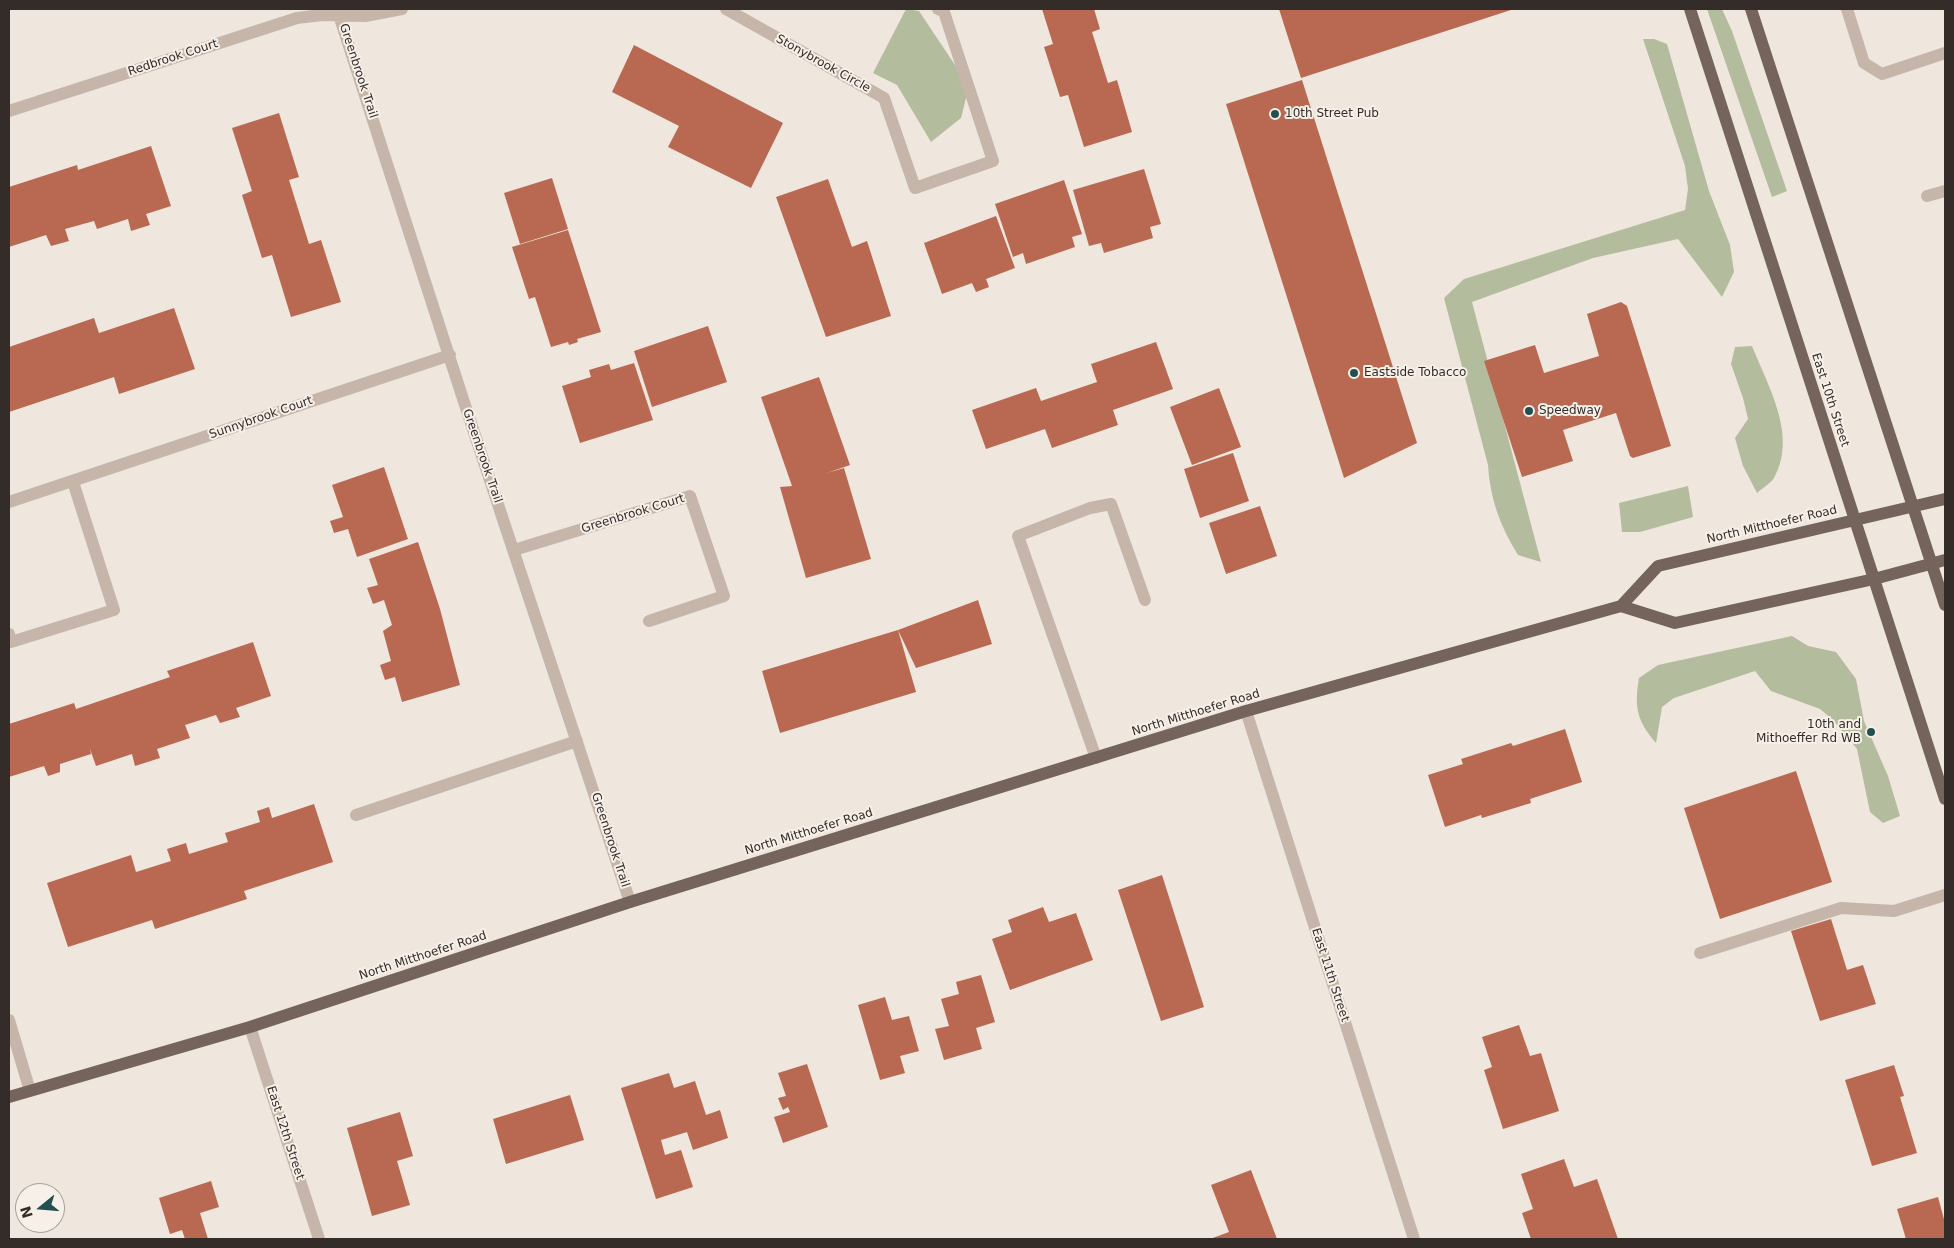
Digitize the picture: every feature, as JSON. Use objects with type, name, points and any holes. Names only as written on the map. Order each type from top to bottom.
[{"type":"main road","name":"East 10th Street","points":[[1690,9],[1945,800]]},
{"type":"main road","points":[[1751,9],[1945,604]]},
{"type":"main road","name":"North Mitthoefer Road","points":[[9,1097],[250,1027],[630,902],[1246,711],[1621,606],[1658,566],[1945,499]]},
{"type":"main road","points":[[1621,606],[1675,623],[1874,579],[1945,560]]},
{"type":"street","name":"Redbrook Court","points":[[9,111],[296,18],[339,12],[365,16],[402,9]]},
{"type":"street","name":"Stonybrook Circle","points":[[726,9],[884,98],[915,188],[993,161],[944,12],[938,9]]},
{"type":"street","points":[[1847,9],[1864,63],[1882,74],[1945,53]]},
{"type":"street","name":"Greenbrook Trail","points":[[339,12],[630,902]]},
{"type":"street","points":[[1927,196],[1945,190]]},
{"type":"street","name":"Sunnybrook Court","points":[[9,502],[450,355]]},
{"type":"street","points":[[9,634],[11,642],[114,610],[73,482]]},
{"type":"street","name":"Greenbrook Court","points":[[514,550],[690,496],[724,596],[649,621]]},
{"type":"street","points":[[1096,758],[1018,536],[1090,508],[1111,504],[1145,600]]},
{"type":"street","name":"East 11th Street","points":[[1246,711],[1414,1239]]},
{"type":"street","points":[[356,815],[577,741]]},
{"type":"street","points":[[1700,953],[1841,908],[1894,911],[1945,895]]},
{"type":"street","points":[[9,1020],[30,1090]]},
{"type":"street","name":"East 12th Street","points":[[250,1027],[320,1239]]},
{"type":"green space","points":[[906,9],[919,11],[969,86],[961,118],[931,142],[897,85],[873,73]]},
{"type":"green space","points":[[1707,9],[1722,9],[1732,31],[1787,191],[1772,197]]},
{"type":"green space","points":[[1643,39],[1654,39],[1667,44],[1709,191],[1730,245],[1734,272],[1722,297],[1678,239],[1593,258],[1472,302],[1541,562],[1518,555],[1497,512],[1491,489],[1488,465],[1444,298],[1464,279],[1685,210],[1688,189],[1685,166]]},
{"type":"green space","points":[[1752,346],[1778,411],[1783,445],[1781,462],[1774,478],[1757,493],[1743,466],[1735,438],[1748,419],[1731,364],[1735,347]]},
{"type":"green space","points":[[1688,486],[1693,517],[1640,532],[1622,532],[1619,503]]},
{"type":"green space","points":[[1792,636],[1808,646],[1836,652],[1856,679],[1864,721],[1888,776],[1900,816],[1883,823],[1870,812],[1857,749],[1833,720],[1820,709],[1771,691],[1755,671],[1674,698],[1662,707],[1656,743],[1645,728],[1637,706],[1639,678],[1658,665]]},
{"type":"building","points":[[1042,9],[1094,9],[1100,29],[1092,32],[1108,83],[1117,80],[1132,132],[1084,147],[1068,95],[1060,97],[1044,47],[1053,44]]},
{"type":"building","points":[[1279,9],[1514,9],[1301,78]]},
{"type":"building","points":[[634,45],[783,123],[751,188],[668,147],[679,126],[612,92]]},
{"type":"building","points":[[1302,80],[1417,443],[1344,478],[1226,104]]},
{"type":"building","points":[[279,113],[299,177],[289,180],[309,244],[321,240],[341,302],[291,317],[272,255],[262,258],[242,195],[252,191],[232,128]]},
{"type":"building","points":[[151,146],[171,206],[146,214],[150,225],[131,231],[128,219],[97,229],[94,221],[65,229],[69,241],[51,246],[46,235],[9,247],[9,187],[77,165],[78,170]]},
{"type":"building","points":[[1144,169],[1161,224],[1150,227],[1153,238],[1104,253],[1101,243],[1089,246],[1073,190]]},
{"type":"building","points":[[552,178],[568,229],[520,244],[504,193]]},
{"type":"building","points":[[828,179],[852,247],[867,241],[891,316],[826,337],[776,197]]},
{"type":"building","points":[[1064,180],[1082,234],[1072,237],[1075,247],[1026,264],[1023,253],[1013,257],[995,204]]},
{"type":"building","points":[[996,216],[1015,268],[986,279],[989,287],[976,292],[972,283],[942,294],[924,243]]},
{"type":"building","points":[[568,230],[601,332],[577,339],[578,342],[569,345],[568,342],[551,347],[535,297],[529,299],[512,247]]},
{"type":"building","name":"Speedway","points":[[1621,302],[1627,306],[1671,446],[1633,458],[1630,456],[1616,413],[1563,430],[1573,461],[1522,477],[1484,361],[1535,345],[1544,373],[1599,356],[1587,314]]},
{"type":"building","points":[[174,308],[195,369],[119,394],[114,377],[9,412],[9,347],[94,318],[99,333]]},
{"type":"building","points":[[708,326],[727,382],[652,407],[634,351]]},
{"type":"building","points":[[1156,342],[1173,389],[1113,410],[1118,425],[1052,448],[1045,429],[986,449],[972,410],[1036,388],[1041,401],[1097,382],[1091,364]]},
{"type":"building","points":[[634,363],[653,420],[580,443],[562,386],[591,377],[589,370],[609,364],[611,370]]},
{"type":"building","points":[[819,377],[850,465],[827,473],[844,468],[871,559],[806,578],[780,487],[792,486],[761,397]]},
{"type":"building","points":[[1219,388],[1241,447],[1192,465],[1170,407]]},
{"type":"building","points":[[1233,453],[1249,501],[1200,518],[1184,469]]},
{"type":"building","points":[[384,467],[408,539],[357,557],[348,529],[334,533],[330,521],[343,517],[332,485]]},
{"type":"building","points":[[1260,506],[1277,556],[1226,574],[1209,523]]},
{"type":"building","points":[[418,542],[440,609],[460,685],[402,702],[395,677],[385,680],[380,665],[391,661],[383,631],[392,625],[384,600],[373,604],[367,588],[378,585],[369,559]]},
{"type":"building","points":[[978,600],[992,644],[916,668],[898,630]]},
{"type":"building","points":[[898,630],[916,692],[780,733],[762,671]]},
{"type":"building","points":[[253,642],[271,696],[236,708],[240,717],[220,723],[216,715],[185,725],[190,738],[157,749],[160,758],[135,766],[132,754],[96,766],[90,749],[91,754],[60,764],[60,772],[48,776],[44,766],[9,777],[9,724],[74,703],[76,709],[170,677],[167,671]]},
{"type":"building","points":[[1565,729],[1582,782],[1530,799],[1531,803],[1482,818],[1481,815],[1445,827],[1428,775],[1463,764],[1461,759],[1511,743],[1513,746]]},
{"type":"building","points":[[1796,771],[1832,882],[1720,919],[1684,808]]},
{"type":"building","points":[[314,804],[333,862],[244,891],[247,899],[155,929],[152,920],[68,947],[47,883],[131,855],[136,872],[171,861],[167,849],[186,843],[189,854],[228,842],[225,833],[260,822],[257,811],[269,807],[272,818]]},
{"type":"building","points":[[1162,875],[1204,1007],[1161,1021],[1118,890]]},
{"type":"building","points":[[1043,907],[1049,922],[1076,913],[1093,960],[1010,990],[992,939],[1012,932],[1008,920]]},
{"type":"building","points":[[1831,919],[1847,970],[1863,965],[1876,1004],[1820,1021],[1791,931]]},
{"type":"building","points":[[981,975],[995,1022],[976,1028],[982,1049],[944,1060],[935,1029],[949,1026],[941,999],[959,994],[956,982]]},
{"type":"building","points":[[885,997],[892,1020],[909,1016],[919,1051],[900,1056],[905,1073],[880,1080],[858,1005]]},
{"type":"building","points":[[1519,1025],[1530,1056],[1541,1053],[1559,1111],[1503,1129],[1484,1070],[1492,1067],[1482,1037]]},
{"type":"building","points":[[807,1064],[828,1127],[783,1143],[774,1117],[790,1112],[788,1107],[783,1110],[778,1098],[786,1096],[778,1073]]},
{"type":"building","points":[[1894,1065],[1904,1096],[1900,1097],[1917,1153],[1872,1166],[1845,1080]]},
{"type":"building","points":[[669,1073],[674,1088],[695,1081],[706,1115],[720,1110],[728,1138],[693,1150],[687,1132],[661,1140],[665,1155],[681,1150],[693,1187],[656,1199],[621,1088]]},
{"type":"building","points":[[570,1095],[584,1140],[506,1164],[493,1119]]},
{"type":"building","points":[[400,1112],[413,1156],[397,1161],[410,1205],[372,1216],[347,1128]]},
{"type":"building","points":[[1564,1159],[1574,1187],[1597,1179],[1618,1239],[1531,1239],[1522,1213],[1533,1209],[1521,1174]]},
{"type":"building","points":[[1251,1170],[1277,1239],[1210,1239],[1229,1232],[1211,1185]]},
{"type":"building","points":[[211,1181],[219,1207],[200,1213],[208,1239],[185,1239],[182,1230],[170,1234],[159,1198]]},
{"type":"building","points":[[1938,1197],[1945,1223],[1945,1239],[1906,1239],[1897,1209]]},
{"type":"place","name":"10th Street Pub","points":[[1275,114]]},
{"type":"place","name":"Eastside Tobacco","points":[[1354,373]]},
{"type":"place","name":"Speedway","points":[[1529,411]]},
{"type":"place","name":"10th and Mithoeffer Rd WB","points":[[1871,732]]}]
